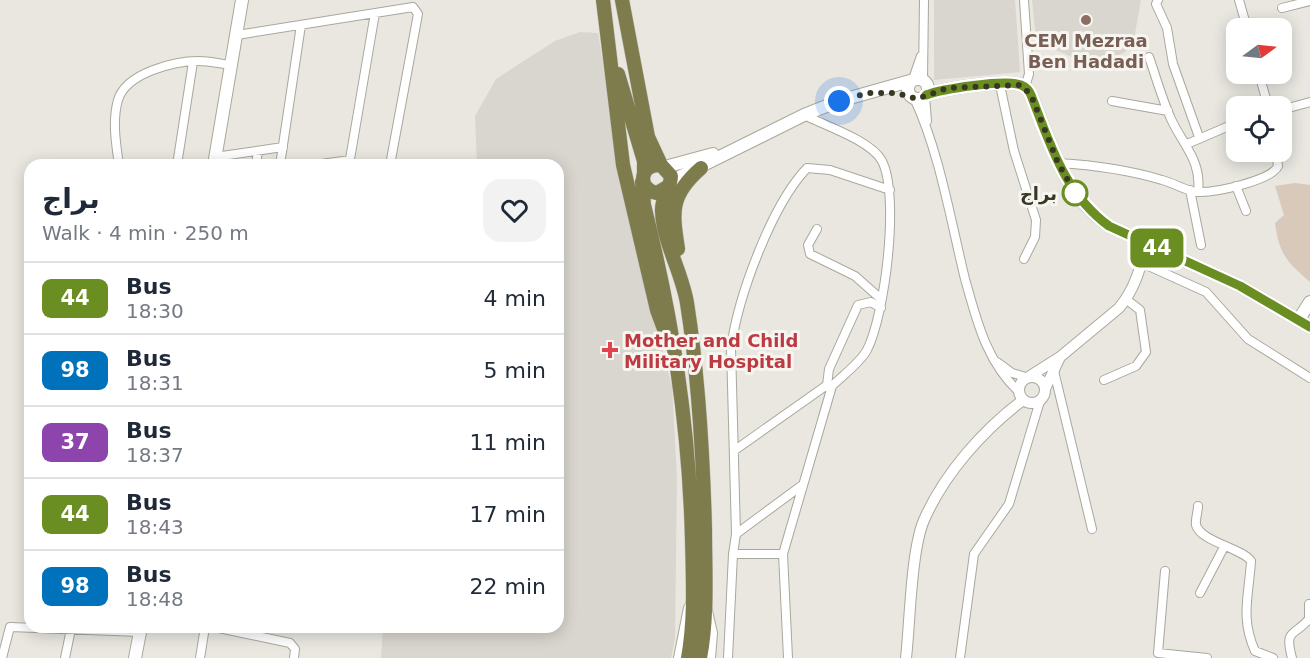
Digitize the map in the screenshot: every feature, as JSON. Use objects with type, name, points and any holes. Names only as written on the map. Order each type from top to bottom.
[{"type":"highway","points":[[603,0],[623,165],[657,310],[678,380]]},
{"type":"highway","points":[[622,0],[648,136],[670,184],[663,197],[663,218],[685,290]]},
{"type":"highway","points":[[610,43],[641,153],[644,205],[670,319],[690,461],[699,599],[688,658]]},
{"type":"highway","points":[[643,177],[651,165],[663,166]]},
{"type":"highway","points":[[700,658],[701,421],[695,352],[674,216],[675,202],[686,181],[701,168]]},
{"type":"highway","points":[[643,177],[647,190],[657,193],[670,184]]},
{"type":"main road","points":[[214,159],[237,35],[238,2]]},
{"type":"main road","points":[[670,184],[804,115],[868,93],[918,80],[948,88]]},
{"type":"main road","points":[[918,80],[907,87],[919,97]]},
{"type":"main road","points":[[918,80],[928,89],[919,97]]},
{"type":"main road","points":[[868,93],[897,93],[919,97],[948,88],[1016,84],[1025,87],[1031,95],[1058,163],[1077,196],[1090,211],[1109,226],[1240,286],[1310,327]]},
{"type":"main road","points":[[663,166],[696,160],[757,138]]},
{"type":"main road","points":[[1299,319],[1310,302]]},
{"type":"main road","points":[[135,658],[139,633]]},
{"type":"street","points":[[351,159],[381,0]]},
{"type":"street","points":[[918,80],[923,50],[924,0]]},
{"type":"street","points":[[1024,0],[1029,74],[1025,87]]},
{"type":"street","points":[[1158,0],[1156,4],[1170,40],[1173,64],[1199,137]]},
{"type":"street","points":[[1239,0],[1244,18]]},
{"type":"street","points":[[1282,8],[1310,1]]},
{"type":"street","points":[[237,35],[413,7],[418,14],[391,159]]},
{"type":"street","points":[[281,159],[301,25]]},
{"type":"street","points":[[1149,57],[1168,111],[1187,144],[1198,171],[1194,191],[1201,245]]},
{"type":"street","points":[[178,159],[193,62]]},
{"type":"street","points":[[119,159],[116,116],[119,98],[129,82],[158,69],[193,62],[232,65]]},
{"type":"street","points":[[1000,85],[1014,151],[1036,220],[1035,237],[1024,259]]},
{"type":"street","points":[[919,97],[987,351],[1002,375],[1019,393],[1031,403],[1040,401]]},
{"type":"street","points":[[1112,101],[1168,111]]},
{"type":"street","points":[[1292,107],[1310,102]]},
{"type":"street","points":[[735,450],[830,386],[867,351],[886,281],[890,190],[882,160],[859,141],[804,115]]},
{"type":"street","points":[[1187,144],[1226,127]]},
{"type":"street","points":[[223,159],[283,147]]},
{"type":"street","points":[[257,159],[258,151]]},
{"type":"street","points":[[1058,163],[1093,166],[1137,175],[1194,191],[1236,186],[1274,172],[1278,166],[1277,162]]},
{"type":"street","points":[[728,658],[736,534],[730,348],[734,324],[767,234],[791,185],[807,168],[830,170],[890,190]]},
{"type":"street","points":[[1236,186],[1245,211]]},
{"type":"street","points":[[817,229],[808,245],[810,254],[855,276],[881,303]]},
{"type":"street","points":[[906,658],[916,558],[923,522],[953,471],[1002,417],[1028,377],[1060,357],[1127,300],[1142,263],[1146,243]]},
{"type":"street","points":[[1142,263],[1206,292],[1248,339],[1310,378]]},
{"type":"street","points":[[1104,380],[1136,366],[1146,352],[1140,310],[1127,300]]},
{"type":"street","points":[[788,658],[783,554],[830,386],[829,369],[858,305],[871,302],[881,303]]},
{"type":"street","points":[[987,351],[1006,370],[1039,378],[1045,389]]},
{"type":"street","points":[[960,658],[974,554],[1009,504],[1040,401],[1060,357]]},
{"type":"street","points":[[1054,371],[1092,529]]},
{"type":"street","points":[[736,534],[801,486]]},
{"type":"street","points":[[1198,506],[1196,524],[1198,529],[1224,546],[1247,556],[1251,561],[1245,623],[1253,654],[1273,658]]},
{"type":"street","points":[[1200,593],[1224,546]]},
{"type":"street","points":[[733,554],[783,554]]},
{"type":"street","points":[[1165,571],[1158,653],[1207,658]]},
{"type":"street","points":[[679,658],[684,623],[699,599]]},
{"type":"street","points":[[699,599],[712,633],[710,658]]},
{"type":"street","points":[[1292,658],[1288,643],[1290,635],[1309,619],[1309,604]]},
{"type":"street","points":[[2,658],[10,627],[24,627]]},
{"type":"street","points":[[65,658],[70,633]]},
{"type":"street","points":[[200,658],[204,633]]},
{"type":"street","points":[[242,633],[290,643],[295,649],[294,658]]},
{"type":"shaded area","points":[[934,0],[1015,0],[1020,72],[934,80]]},
{"type":"shaded area","name":"CEM Mezraa Ben Hadadi","points":[[1032,0],[1141,0],[1133,45],[1107,62],[1072,57],[1044,45],[1044,40],[1036,40]]},
{"type":"shaded area","name":"Mother and Child Military Hospital","points":[[580,32],[598,33],[626,207],[672,387],[677,476],[675,638],[671,658],[381,658],[383,633],[564,633],[564,159],[477,159],[475,116],[496,79],[555,41]]},
{"type":"shaded area","points":[[1295,183],[1310,185],[1310,282],[1285,257],[1275,223],[1284,215],[1275,186]]},
{"type":"bus line","name":"44","points":[[926,95],[948,88],[1011,84],[1025,87],[1031,95],[1065,176],[1077,196],[1099,219],[1109,226],[1240,286],[1310,327]]},
{"type":"place","name":"CEM Mezraa Ben Hadadi","points":[[1086,20]]},
{"type":"place","name":"براج","points":[[1075,193]]},
{"type":"place","name":"Mother and Child Military Hospital","points":[[610,350]]},
{"type":"route","points":[[839,101],[868,93],[890,92],[917,99],[948,88],[1021,85],[1029,91],[1058,163],[1077,196],[1075,193]]}]
